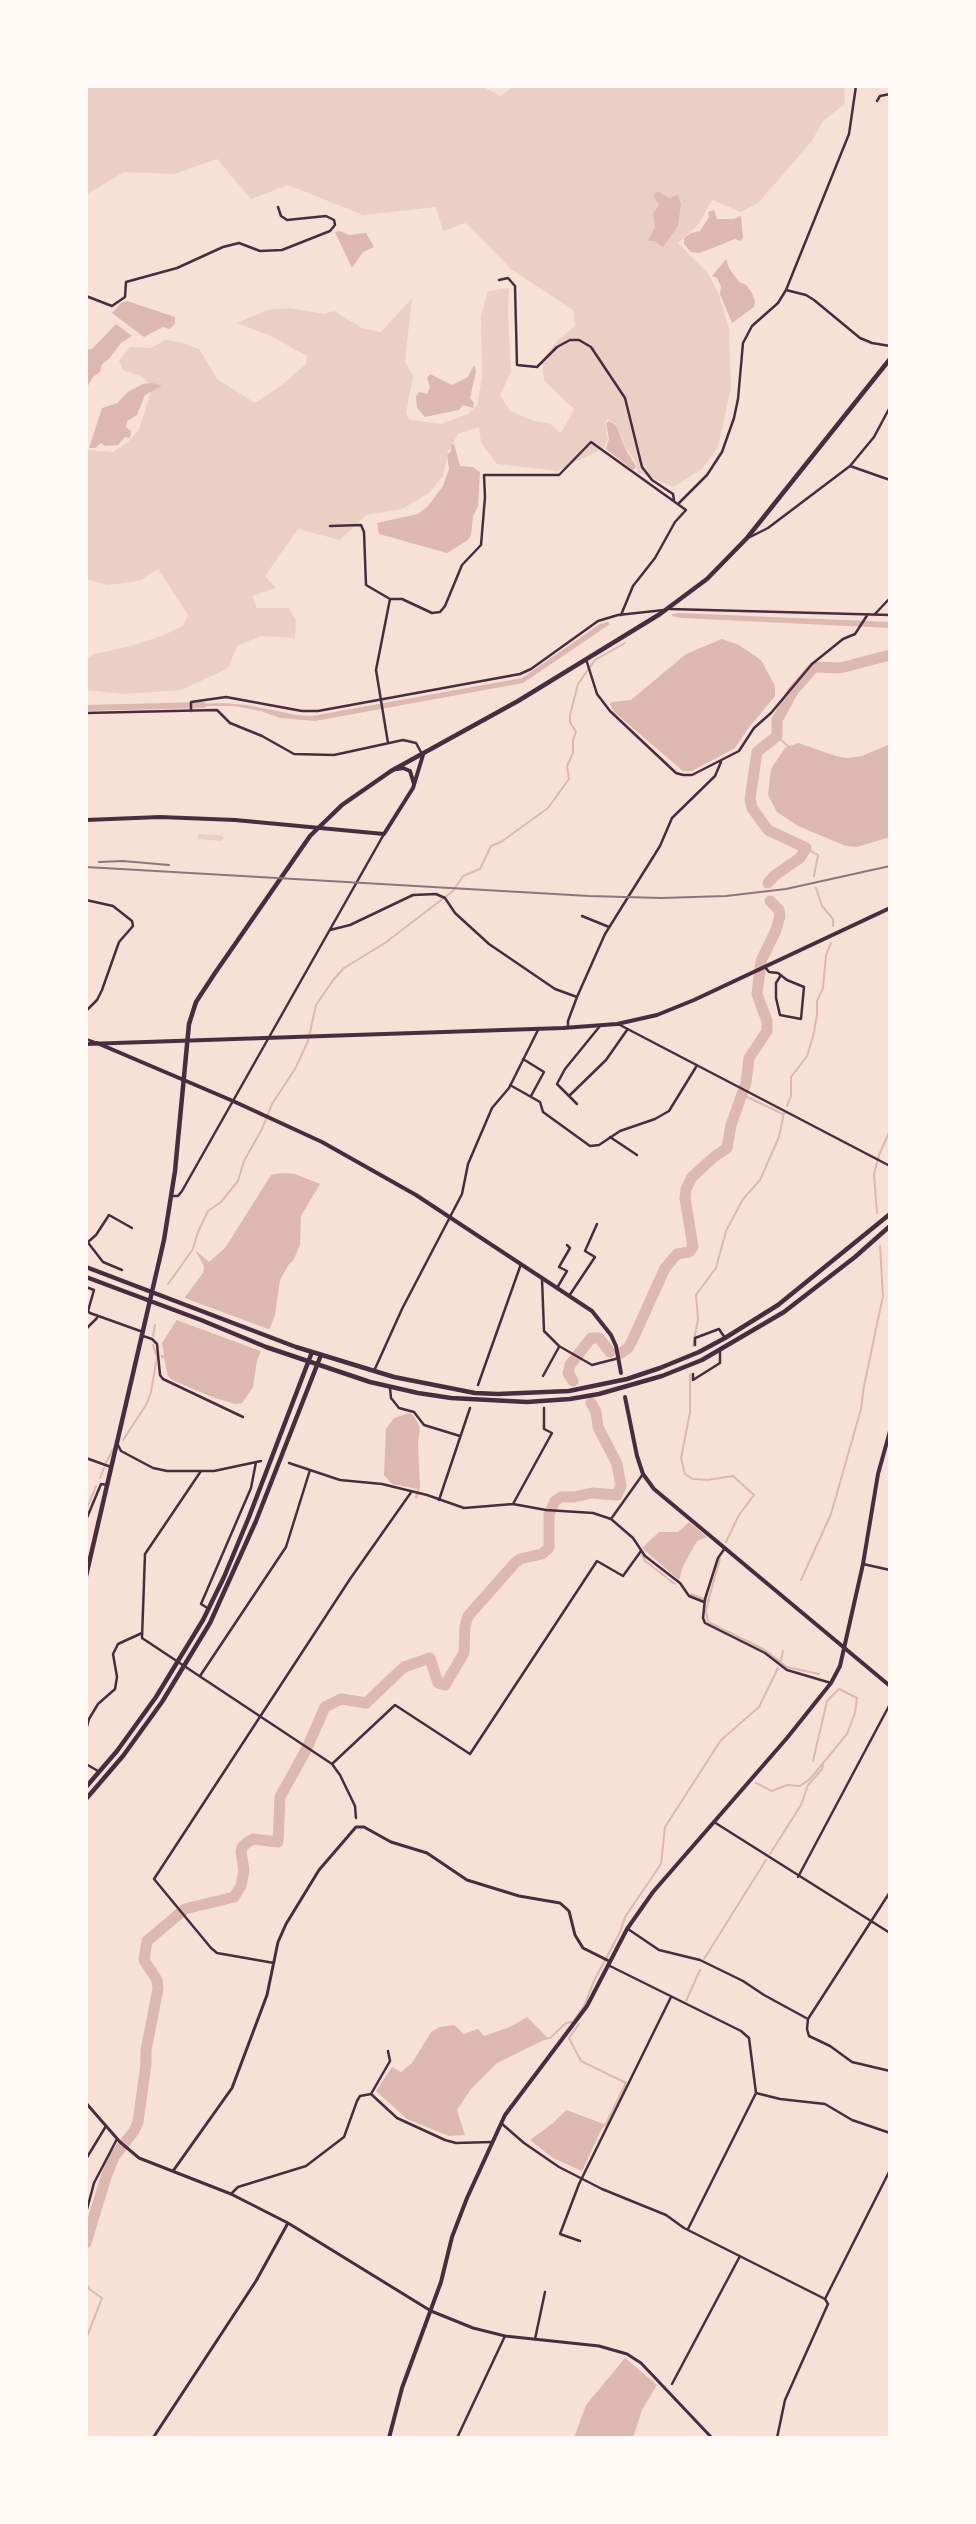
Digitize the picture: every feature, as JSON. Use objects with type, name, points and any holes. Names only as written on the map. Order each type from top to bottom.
[{"type":"highway","points":[[86,1576],[118,1445],[172,1196],[187,1039],[196,1002],[315,831],[342,805],[368,785],[482,723],[586,659],[666,609],[707,579],[747,538],[890,359]]},
{"type":"highway","points":[[86,1267],[270,1338],[374,1372],[421,1384],[474,1392],[498,1394],[569,1391],[627,1379],[660,1368],[725,1338],[778,1305],[890,1214]]},
{"type":"highway","points":[[86,1277],[309,1362],[390,1388],[426,1395],[488,1401],[570,1399],[621,1388],[662,1376],[720,1351],[784,1312],[855,1257],[890,1226]]},
{"type":"highway","points":[[86,1787],[134,1729],[178,1662],[208,1609],[250,1517],[312,1352]]},
{"type":"highway","points":[[86,1799],[140,1733],[185,1666],[232,1578],[321,1355]]},
{"type":"main road","points":[[86,820],[160,818],[235,820],[384,834],[414,784],[423,755]]},
{"type":"main road","points":[[395,769],[403,768],[410,771],[414,784]]},
{"type":"main road","points":[[86,1044],[617,1024],[657,1015],[764,968],[890,908]]},
{"type":"main road","points":[[97,1043],[233,1101],[370,1167],[451,1217],[570,1296],[600,1320],[611,1335],[622,1374]]},
{"type":"main road","points":[[625,1398],[637,1456],[643,1474],[663,1498],[890,1686]]},
{"type":"main road","points":[[389,2438],[402,2388],[441,2282],[452,2237],[501,2123],[587,2006],[606,1961],[653,1892],[787,1738],[831,1683],[840,1666],[846,1649],[863,1564],[878,1474],[890,1431]]},
{"type":"street","points":[[678,504],[707,475],[717,462],[728,437],[738,399],[741,353],[746,334],[752,326],[778,303],[786,290],[849,134],[856,86]]},
{"type":"street","points":[[876,101],[880,96],[890,94]]},
{"type":"street","points":[[86,296],[112,306],[125,297],[126,282],[177,268],[223,247],[239,243],[260,251],[282,250],[330,231],[335,225],[334,220],[326,216],[287,220],[281,216],[278,207]]},
{"type":"street","points":[[499,280],[508,278],[515,286],[517,365],[537,367],[557,347],[570,340],[578,340],[591,347],[625,398],[642,466],[652,480],[672,494],[674,500]]},
{"type":"street","points":[[786,290],[806,295],[814,300],[860,338],[872,343],[890,346]]},
{"type":"street","points":[[747,538],[768,528],[850,466],[874,437],[890,406]]},
{"type":"street","points":[[330,526],[361,525],[364,532],[366,585],[390,599],[410,601],[432,612],[444,609],[460,568],[481,545],[485,496],[484,475],[559,475],[591,442],[686,510],[675,522],[650,565],[633,586],[621,615]]},
{"type":"street","points":[[850,466],[890,480]]},
{"type":"street","points":[[874,615],[890,598]]},
{"type":"street","points":[[388,744],[376,662],[390,599]]},
{"type":"street","points":[[191,707],[201,700],[226,697],[309,711],[381,700],[525,673],[594,624],[621,615],[677,607],[716,612],[890,615]]},
{"type":"street","points":[[586,659],[590,667],[594,686],[601,700],[624,726],[676,773],[692,775],[739,751],[754,728],[771,713],[812,664],[860,628],[868,614]]},
{"type":"street","points":[[86,713],[191,707],[217,710],[230,723],[262,736],[294,754],[334,754],[411,740],[419,746],[423,755]]},
{"type":"street","points":[[568,1027],[568,1021],[577,997],[609,927],[660,846],[672,818],[715,776],[722,761]]},
{"type":"street","points":[[172,1196],[178,1196],[182,1191],[384,834]]},
{"type":"street","points":[[329,930],[350,925],[413,895],[436,894],[445,898],[455,913],[490,944],[555,989],[577,997]]},
{"type":"street","points":[[86,900],[113,906],[132,921],[133,926],[119,942],[102,990],[97,1000],[86,1011]]},
{"type":"street","points":[[582,916],[609,927]]},
{"type":"street","points":[[764,968],[769,972],[781,975],[804,987],[801,1019],[780,1016],[776,998],[776,983],[781,975]]},
{"type":"street","points":[[617,1024],[696,1067],[890,1166]]},
{"type":"street","points":[[577,1104],[557,1084],[565,1069],[601,1025]]},
{"type":"street","points":[[374,1372],[402,1309],[462,1194],[468,1164],[492,1108],[510,1085],[539,1028]]},
{"type":"street","points":[[569,1096],[606,1060],[627,1030]]},
{"type":"street","points":[[86,1039],[97,1043]]},
{"type":"street","points":[[523,1059],[544,1072],[531,1096]]},
{"type":"street","points":[[510,1085],[540,1102],[543,1112],[590,1146],[599,1144],[620,1131],[655,1119],[669,1111],[696,1067]]},
{"type":"street","points":[[610,1137],[637,1154]]},
{"type":"street","points":[[122,1270],[103,1263],[87,1241],[96,1235],[108,1215],[132,1228]]},
{"type":"street","points":[[570,1296],[595,1258],[585,1251],[597,1224]]},
{"type":"street","points":[[557,1288],[567,1272],[559,1267],[570,1248],[567,1245]]},
{"type":"street","points":[[478,1385],[521,1264]]},
{"type":"street","points":[[542,1278],[544,1331],[559,1346],[592,1365],[619,1358]]},
{"type":"street","points":[[86,1287],[94,1289],[88,1311],[97,1317],[106,1318],[143,1334],[157,1344],[160,1356],[160,1375],[163,1378],[243,1417]]},
{"type":"street","points":[[86,1329],[97,1317]]},
{"type":"street","points":[[695,1345],[696,1338],[719,1329],[725,1338]]},
{"type":"street","points":[[543,1376],[559,1346]]},
{"type":"street","points":[[693,1374],[693,1380],[720,1363],[720,1351]]},
{"type":"street","points":[[390,1388],[391,1398],[399,1408],[414,1412],[424,1425],[460,1436]]},
{"type":"street","points":[[438,1500],[470,1408]]},
{"type":"street","points":[[513,1504],[552,1433],[544,1429],[544,1408]]},
{"type":"street","points":[[118,1445],[121,1450],[153,1468],[166,1471],[202,1472],[230,1469],[261,1461]]},
{"type":"street","points":[[86,1458],[112,1468]]},
{"type":"street","points":[[208,1609],[201,1604],[251,1488],[256,1462]]},
{"type":"street","points":[[289,1463],[340,1480],[382,1484],[416,1492],[464,1508],[513,1504],[554,1511],[593,1513],[611,1519],[633,1538],[641,1551],[680,1583],[689,1596],[704,1600]]},
{"type":"street","points":[[200,1676],[286,1547],[310,1470]]},
{"type":"street","points":[[202,1472],[144,1554],[142,1638],[332,1764],[340,1775],[355,1806],[356,1818]]},
{"type":"street","points":[[611,1519],[643,1474]]},
{"type":"street","points":[[86,1520],[101,1484],[108,1486]]},
{"type":"street","points":[[274,1963],[218,1953],[211,1948],[154,1879],[261,1718],[350,1579],[416,1492]]},
{"type":"street","points":[[725,1548],[718,1558],[704,1600],[703,1618],[710,1627],[765,1654],[788,1670],[831,1683]]},
{"type":"street","points":[[332,1764],[395,1704],[470,1754],[597,1561],[623,1576],[641,1551]]},
{"type":"street","points":[[863,1564],[890,1570]]},
{"type":"street","points":[[86,1730],[89,1719],[98,1704],[115,1689],[117,1677],[113,1654],[118,1644],[142,1633]]},
{"type":"street","points":[[798,1876],[890,1704]]},
{"type":"street","points":[[86,1764],[99,1772]]},
{"type":"street","points":[[713,1822],[890,1933]]},
{"type":"street","points":[[173,2172],[232,2088],[265,2002],[280,1937],[292,1914],[320,1870],[360,1826],[391,1842],[426,1853],[467,1880],[515,1896],[560,1903],[565,1906],[580,1945],[589,1953],[747,2035],[756,2092],[688,2229]]},
{"type":"street","points":[[890,1892],[808,2019],[806,2029],[809,2036],[830,2046],[852,2062],[890,2071]]},
{"type":"street","points":[[627,1929],[653,1947],[700,1960],[743,1981],[808,2019]]},
{"type":"street","points":[[580,2242],[560,2234],[583,2178],[671,1997]]},
{"type":"street","points":[[231,2194],[238,2188],[306,2166],[344,2137],[360,2096],[371,2094],[390,2061],[388,2051]]},
{"type":"street","points":[[756,2092],[780,2098],[825,2104],[852,2120],[890,2132]]},
{"type":"street","points":[[371,2094],[402,2121],[445,2140],[456,2142],[492,2142]]},
{"type":"street","points":[[87,2104],[125,2147],[147,2162],[231,2194],[288,2223],[431,2311],[473,2328],[505,2336],[598,2346],[627,2354],[641,2363],[712,2438]]},
{"type":"street","points":[[501,2123],[524,2143],[559,2167],[666,2215],[688,2229],[825,2299],[828,2304],[785,2400],[777,2438]]},
{"type":"street","points":[[86,2159],[106,2125]]},
{"type":"street","points":[[86,2213],[94,2183],[119,2140]]},
{"type":"street","points":[[825,2299],[890,2170]]},
{"type":"street","points":[[153,2438],[256,2281],[288,2223]]},
{"type":"street","points":[[672,2384],[740,2256]]},
{"type":"street","points":[[535,2340],[544,2292]]},
{"type":"street","points":[[457,2438],[505,2336]]},
{"type":"shaded area","points":[[86,86],[481,86],[501,96],[513,86],[844,86],[845,104],[823,121],[812,141],[759,202],[741,212],[712,200],[698,225],[678,243],[708,273],[718,292],[729,328],[731,388],[718,447],[702,469],[673,487],[637,472],[636,462],[626,448],[616,424],[607,419],[605,423],[608,440],[604,448],[557,471],[497,464],[481,443],[479,427],[458,434],[448,452],[443,476],[429,493],[402,509],[366,515],[340,540],[298,529],[265,576],[276,588],[252,596],[257,608],[289,608],[296,620],[295,638],[261,636],[237,646],[228,668],[182,690],[123,694],[86,690],[86,660],[94,654],[131,646],[164,635],[183,626],[188,615],[158,569],[139,581],[108,585],[86,579],[86,452],[90,450],[112,452],[126,444],[139,430],[152,388],[143,377],[123,370],[119,361],[130,347],[151,348],[165,340],[184,343],[200,350],[217,379],[255,403],[282,385],[306,364],[307,356],[271,336],[237,323],[267,310],[290,308],[324,314],[334,311],[362,328],[381,332],[412,298],[405,362],[413,376],[406,414],[410,420],[441,424],[468,414],[477,405],[482,377],[481,316],[488,291],[509,288],[508,313],[511,372],[500,395],[510,411],[534,421],[549,423],[561,433],[574,409],[544,381],[542,360],[557,341],[575,326],[573,310],[512,270],[466,223],[443,231],[436,207],[363,215],[288,185],[251,199],[217,159],[174,174],[124,172],[86,195]]},
{"type":"shaded area","points":[[659,192],[669,198],[678,195],[681,204],[678,226],[663,247],[654,241],[648,241],[655,227],[653,214],[659,205],[653,195]]},
{"type":"shaded area","points":[[714,210],[717,219],[734,219],[741,216],[743,238],[740,241],[735,239],[700,253],[691,252],[684,244],[684,238],[691,233],[700,231],[709,217],[708,212]]},
{"type":"shaded area","points":[[340,231],[349,235],[366,233],[374,247],[363,252],[352,268],[335,232]]},
{"type":"shaded area","points":[[726,259],[729,268],[739,282],[746,285],[755,301],[754,307],[732,323],[720,294],[721,287],[717,278],[712,276]]},
{"type":"shaded area","points":[[127,301],[175,317],[175,324],[169,329],[163,327],[144,337],[112,313],[121,303]]},
{"type":"shaded area","points":[[116,324],[132,336],[121,343],[108,360],[102,364],[100,372],[93,377],[86,389],[86,350],[92,349]]},
{"type":"shaded area","points":[[474,365],[476,371],[470,398],[474,403],[473,408],[463,405],[459,410],[425,417],[417,408],[416,396],[419,392],[427,394],[430,387],[427,378],[430,374],[452,385],[468,377]]},
{"type":"shaded area","points":[[152,383],[162,386],[145,395],[137,415],[127,421],[126,427],[131,431],[130,438],[125,437],[118,445],[105,446],[101,443],[95,448],[89,448],[102,408],[117,403],[129,391],[143,384]]},
{"type":"shaded area","points":[[609,421],[616,425],[626,450],[636,467],[633,470],[606,449],[609,439],[606,423]]},
{"type":"shaded area","points":[[454,444],[460,466],[473,467],[480,472],[478,506],[473,516],[471,535],[468,540],[447,553],[379,534],[377,523],[418,514],[428,506],[443,486],[449,469],[447,455],[451,451],[451,445]]},
{"type":"shaded area","points":[[672,614],[890,622],[890,628],[681,618],[672,616]]},
{"type":"shaded area","points":[[608,622],[610,624],[523,683],[315,721],[280,718],[261,711],[233,706],[195,706],[195,704],[224,703],[312,716],[522,678],[600,624]]},
{"type":"shaded area","points":[[722,639],[739,645],[761,660],[775,686],[775,696],[735,748],[692,771],[683,771],[614,712],[610,704],[612,702],[631,700],[686,654]]},
{"type":"shaded area","points":[[798,743],[847,758],[862,756],[890,744],[890,837],[857,847],[846,846],[798,826],[777,812],[768,795],[771,769],[785,748]]},
{"type":"shaded area","points":[[198,834],[221,835],[224,838],[221,841],[198,839]]},
{"type":"shaded area","points":[[282,1173],[295,1174],[320,1184],[301,1216],[300,1245],[293,1261],[289,1264],[280,1280],[275,1315],[257,1361],[253,1387],[242,1403],[235,1404],[212,1397],[172,1380],[168,1376],[164,1358],[161,1358],[161,1355],[164,1355],[162,1343],[176,1321],[185,1297],[203,1273],[204,1266],[195,1250],[209,1262],[225,1248],[271,1175]]},
{"type":"shaded area","points":[[409,1413],[413,1415],[420,1427],[418,1443],[420,1488],[417,1499],[415,1498],[417,1489],[392,1484],[384,1475],[386,1429],[394,1418]]},
{"type":"shaded area","points":[[689,1522],[707,1537],[697,1541],[683,1566],[679,1580],[642,1548],[659,1532],[678,1532]]},
{"type":"shaded area","points":[[527,2017],[548,2038],[497,2063],[471,2089],[457,2110],[465,2135],[449,2136],[407,2119],[376,2091],[392,2067],[401,2072],[412,2063],[431,2032],[440,2027],[454,2025],[464,2034],[478,2029],[484,2036],[510,2027]]},
{"type":"shaded area","points":[[566,2110],[604,2124],[582,2171],[553,2158],[530,2140],[553,2123]]},
{"type":"shaded area","points":[[625,2358],[657,2385],[642,2410],[633,2438],[574,2438],[586,2405]]},
{"type":"pier","points":[[182,1297],[271,1330],[263,1352],[174,1319]]},
{"type":"waterway","points":[[168,1284],[193,1249],[198,1232],[208,1211],[221,1202],[238,1181],[244,1161],[262,1129],[272,1104],[295,1069],[308,1041],[316,1005],[334,979],[344,968],[385,943],[453,891],[463,876],[480,869],[491,846],[501,842],[548,808],[569,779],[567,766],[573,753],[573,740],[576,732],[570,722],[570,715],[578,684],[595,660],[625,643]]},
{"type":"waterway","points":[[768,883],[774,876],[800,858],[806,848],[768,830],[752,808],[750,799],[757,752],[777,736],[777,720],[793,691],[814,667],[840,668],[890,655]]},
{"type":"waterway","points":[[86,708],[203,705]]},
{"type":"waterway","points":[[777,736],[789,747]]},
{"type":"waterway","points":[[806,848],[818,855],[814,876]]},
{"type":"waterway","points":[[816,888],[822,906],[833,919],[833,926]]},
{"type":"waterway","points":[[621,1353],[628,1348],[632,1341],[665,1268],[677,1254],[689,1252],[693,1247],[685,1198],[686,1189],[692,1177],[727,1148],[731,1125],[746,1083],[749,1058],[767,1031],[767,1021],[757,994],[761,961],[776,930],[780,916],[779,910],[770,901]]},
{"type":"waterway","points":[[787,1106],[791,1096],[791,1077],[807,1056],[813,1037],[817,1015],[817,1001],[823,988],[826,955],[831,943]]},
{"type":"waterway","points":[[743,1095],[783,1114]]},
{"type":"waterway","points":[[693,1346],[698,1319],[696,1295],[716,1268],[726,1231],[743,1199],[760,1180],[779,1137],[784,1113]]},
{"type":"waterway","points":[[877,1213],[874,1174],[879,1155],[890,1130]]},
{"type":"waterway","points":[[801,1580],[831,1514],[861,1409],[883,1296],[880,1246]]},
{"type":"waterway","points":[[153,1336],[155,1325]]},
{"type":"waterway","points":[[573,1381],[568,1373],[570,1365],[591,1338],[599,1338],[610,1352]]},
{"type":"waterway","points":[[123,1440],[146,1405],[151,1392],[157,1357],[153,1345]]},
{"type":"waterway","points":[[690,1374],[690,1412],[681,1458],[685,1474],[692,1479],[708,1480],[733,1476],[754,1495],[739,1515],[726,1542]]},
{"type":"waterway","points":[[86,2243],[114,2157],[134,2131],[138,2122],[146,2064],[146,2050],[158,1989],[157,1980],[144,1960],[147,1941],[185,1909],[234,1897],[241,1886],[244,1870],[242,1847],[248,1842],[253,1839],[278,1842],[280,1797],[306,1750],[325,1707],[341,1699],[366,1703],[404,1667],[430,1658],[438,1683],[445,1685],[464,1653],[465,1626],[468,1616],[515,1563],[520,1559],[542,1554],[549,1548],[549,1514],[555,1501],[561,1497],[574,1497],[592,1493],[617,1495],[621,1486],[617,1464],[598,1427],[596,1412],[591,1403]]},
{"type":"waterway","points":[[106,1463],[113,1449]]},
{"type":"waterway","points":[[100,1478],[104,1468]]},
{"type":"waterway","points":[[86,1511],[96,1486]]},
{"type":"waterway","points":[[642,1555],[645,1561],[666,1577]]},
{"type":"waterway","points":[[720,1559],[706,1611],[708,1622],[765,1650],[787,1667],[819,1674]]},
{"type":"waterway","points":[[668,1579],[675,1584]]},
{"type":"waterway","points":[[691,1594],[709,1601]]},
{"type":"waterway","points":[[781,1660],[783,1651]]},
{"type":"waterway","points":[[575,2019],[584,2006],[594,1981],[620,1932],[625,1917],[661,1864],[665,1827],[721,1740],[759,1707],[778,1668]]},
{"type":"waterway","points":[[756,1783],[772,1791],[787,1785],[800,1786],[810,1779],[847,1734],[855,1713],[857,1698],[839,1689],[827,1701],[813,1761]]},
{"type":"waterway","points":[[770,1854],[801,1805],[808,1785],[822,1769],[823,1765]]},
{"type":"waterway","points":[[704,1959],[766,1860]]},
{"type":"waterway","points":[[686,2001],[700,1970]]},
{"type":"waterway","points":[[544,2039],[550,2038],[566,2023],[572,2022]]},
{"type":"waterway","points":[[579,2024],[569,2038],[581,2061],[626,2083],[606,2124],[602,2127]]},
{"type":"waterway","points":[[86,2283],[90,2290]]},
{"type":"waterway","points":[[86,2287],[102,2298],[86,2339]]},
{"type":"railway","points":[[99,862],[123,861],[169,865]]},
{"type":"railway","points":[[86,867],[589,896],[661,898],[726,896],[786,889],[890,866]]}]
